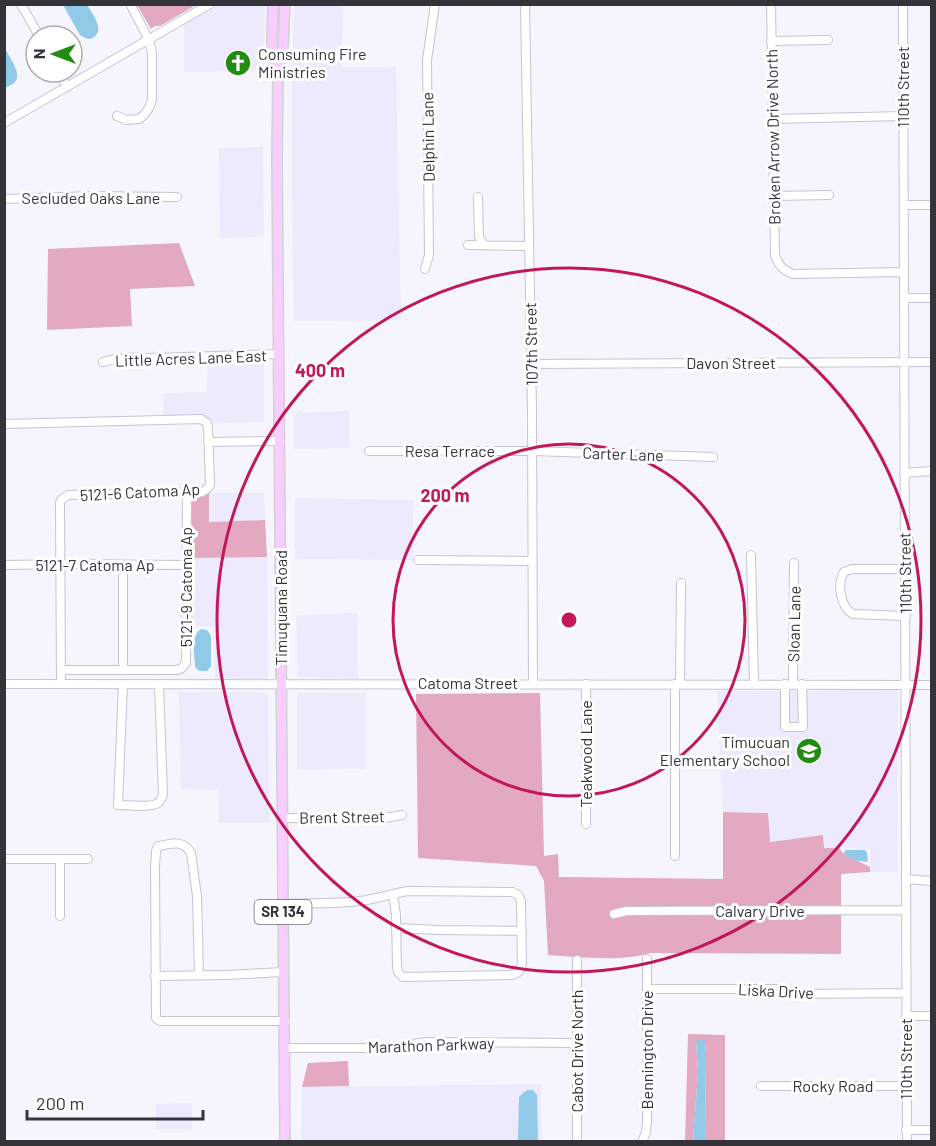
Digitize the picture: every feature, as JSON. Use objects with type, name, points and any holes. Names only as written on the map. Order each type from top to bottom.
[{"type":"main road","name":"Timuquana Road","points":[[273,4],[272,46],[278,75]]},
{"type":"main road","name":"Timuquana Road","points":[[285,5],[283,46],[278,75],[277,160],[285,1142]]},
{"type":"street","points":[[21,4],[32,24]]},
{"type":"street","points":[[117,116],[126,120],[138,119],[144,115],[152,100],[152,53],[149,40],[130,4]]},
{"type":"street","name":"Delphin Lane","points":[[425,269],[429,255],[428,60],[435,4]]},
{"type":"street","name":"107th Street","points":[[525,4],[533,684]]},
{"type":"street","name":"Broken Arrow Drive North","points":[[771,4],[775,255],[777,262],[787,272],[798,274],[904,272]]},
{"type":"street","name":"110th Street","points":[[903,4],[907,1142]]},
{"type":"street","points":[[4,123],[204,6]]},
{"type":"street","points":[[771,41],[828,40]]},
{"type":"street","points":[[772,118],[903,116]]},
{"type":"street","points":[[774,196],[829,195]]},
{"type":"street","name":"Secluded Oaks Lane","points":[[4,199],[92,196],[177,197]]},
{"type":"street","points":[[478,196],[479,237],[484,246]]},
{"type":"street","points":[[904,205],[932,205]]},
{"type":"street","points":[[468,245],[529,246]]},
{"type":"street","points":[[904,298],[932,298]]},
{"type":"street","name":"Little Acres Lane East","points":[[103,362],[135,357],[279,354]]},
{"type":"street","name":"Davon Street","points":[[531,364],[932,362]]},
{"type":"street","name":"5121-6 Catoma Ap","points":[[4,424],[201,419],[207,423],[208,427],[210,485],[202,492],[68,495],[60,503],[61,683]]},
{"type":"street","points":[[208,442],[280,441]]},
{"type":"street","name":"Resa Terrace","points":[[369,451],[532,451]]},
{"type":"street","name":"Carter Lane","points":[[532,451],[713,457]]},
{"type":"street","points":[[904,473],[932,471]]},
{"type":"street","name":"5121-9 Catoma Ap","points":[[61,670],[177,670],[186,663],[187,492]]},
{"type":"street","points":[[751,555],[753,684]]},
{"type":"street","points":[[418,560],[532,561]]},
{"type":"street","name":"Sloan Lane","points":[[793,684],[794,563]]},
{"type":"street","name":"5121-7 Catoma Ap","points":[[4,565],[186,565]]},
{"type":"street","points":[[123,565],[123,670]]},
{"type":"street","points":[[905,569],[848,570],[844,572],[840,582],[844,607],[853,614],[906,616]]},
{"type":"street","points":[[675,856],[681,583]]},
{"type":"street","name":"Catoma Street","points":[[4,684],[932,684]]},
{"type":"street","points":[[123,684],[118,805],[152,805],[163,795],[159,684]]},
{"type":"street","name":"Teakwood Lane","points":[[586,684],[586,824]]},
{"type":"street","points":[[793,684],[802,727],[785,727],[793,684]]},
{"type":"street","name":"Brent Street","points":[[282,818],[379,819],[402,815]]},
{"type":"street","points":[[199,976],[197,896],[191,853],[185,845],[175,843],[158,846],[156,851],[156,1018],[158,1020],[285,1021]]},
{"type":"street","points":[[4,859],[88,859]]},
{"type":"street","points":[[60,859],[60,916]]},
{"type":"street","points":[[906,879],[932,881]]},
{"type":"street","points":[[283,904],[330,904],[361,901],[393,894],[407,891],[513,892],[521,901],[521,969],[514,975],[403,977],[397,967],[396,915],[393,894]]},
{"type":"street","name":"Calvary Drive","points":[[614,914],[627,911],[906,910]]},
{"type":"street","points":[[396,928],[522,931]]},
{"type":"street","name":"Bennington Drive","points":[[642,1142],[647,1122],[646,958]]},
{"type":"street","name":"Cabot Drive North","points":[[577,960],[577,1142]]},
{"type":"street","points":[[155,976],[284,972]]},
{"type":"street","name":"Liska Drive","points":[[647,989],[780,989],[798,994],[906,993]]},
{"type":"street","points":[[906,1016],[932,1016]]},
{"type":"street","name":"Marathon Parkway","points":[[285,1048],[388,1048],[426,1042],[577,1043]]},
{"type":"street","name":"Rocky Road","points":[[760,1086],[906,1086]]},
{"type":"street","points":[[906,1130],[932,1130]]},
{"type":"shaded area","points":[[137,5],[196,5],[151,29]]},
{"type":"shaded area","points":[[219,5],[265,5],[264,71],[184,72],[184,24]]},
{"type":"shaded area","points":[[294,5],[343,5],[342,67],[396,67],[401,320],[294,321],[292,69]]},
{"type":"shaded area","points":[[263,147],[264,237],[220,238],[219,148]]},
{"type":"shaded area","points":[[179,243],[195,286],[130,289],[132,326],[47,330],[48,249]]},
{"type":"shaded area","points":[[264,357],[264,422],[210,423],[205,416],[163,417],[164,393],[207,392],[208,358]]},
{"type":"shaded area","points":[[349,411],[350,448],[294,449],[294,413]]},
{"type":"shaded area","points":[[209,493],[264,493],[265,520],[209,522]]},
{"type":"shaded area","points":[[209,493],[209,522],[265,520],[267,557],[190,558],[190,496]]},
{"type":"shaded area","points":[[295,498],[413,500],[413,560],[295,559]]},
{"type":"shaded area","points":[[267,557],[268,677],[215,681],[214,626],[191,626],[190,558]]},
{"type":"shaded area","points":[[357,613],[358,679],[298,677],[296,615]]},
{"type":"shaded area","name":"Timucuan Elementary School","points":[[898,690],[898,872],[870,872],[870,849],[824,848],[823,835],[769,842],[767,813],[723,812],[717,691]]},
{"type":"shaded area","points":[[179,692],[268,694],[269,823],[219,823],[218,790],[181,789]]},
{"type":"shaded area","points":[[298,693],[366,693],[366,769],[297,770]]},
{"type":"shaded area","points":[[540,693],[544,856],[558,854],[559,877],[723,879],[723,812],[768,813],[770,842],[823,835],[824,848],[839,848],[844,854],[870,867],[870,872],[841,874],[841,954],[650,953],[614,958],[548,955],[544,881],[536,866],[418,858],[416,694]]},
{"type":"shaded area","points":[[688,1034],[725,1035],[725,1141],[706,1141],[706,1041],[696,1041],[698,1072],[693,1141],[685,1142]]},
{"type":"shaded area","points":[[348,1061],[349,1086],[302,1087],[308,1063]]},
{"type":"shaded area","points":[[541,1084],[542,1141],[301,1141],[302,1087]]},
{"type":"shaded area","points":[[192,1103],[192,1129],[156,1129],[156,1104]]},
{"type":"water","points":[[63,5],[87,5],[98,25],[97,34],[89,39],[85,38],[84,24],[74,24]]},
{"type":"water","points":[[5,48],[17,75],[13,84],[7,87],[5,86]]},
{"type":"water","points":[[201,629],[207,630],[211,636],[211,666],[207,671],[199,671],[195,667],[194,641]]},
{"type":"water","points":[[846,850],[865,850],[868,861],[854,860],[844,854]]},
{"type":"water","points":[[696,1041],[706,1041],[706,1141],[693,1141],[698,1072]]},
{"type":"water","points":[[527,1090],[533,1090],[537,1095],[538,1141],[518,1141],[519,1097]]},
{"type":"place","name":"Consuming Fire Ministries","points":[[238,63]]},
{"type":"place","name":"Timucuan Elementary School","points":[[809,751]]}]
